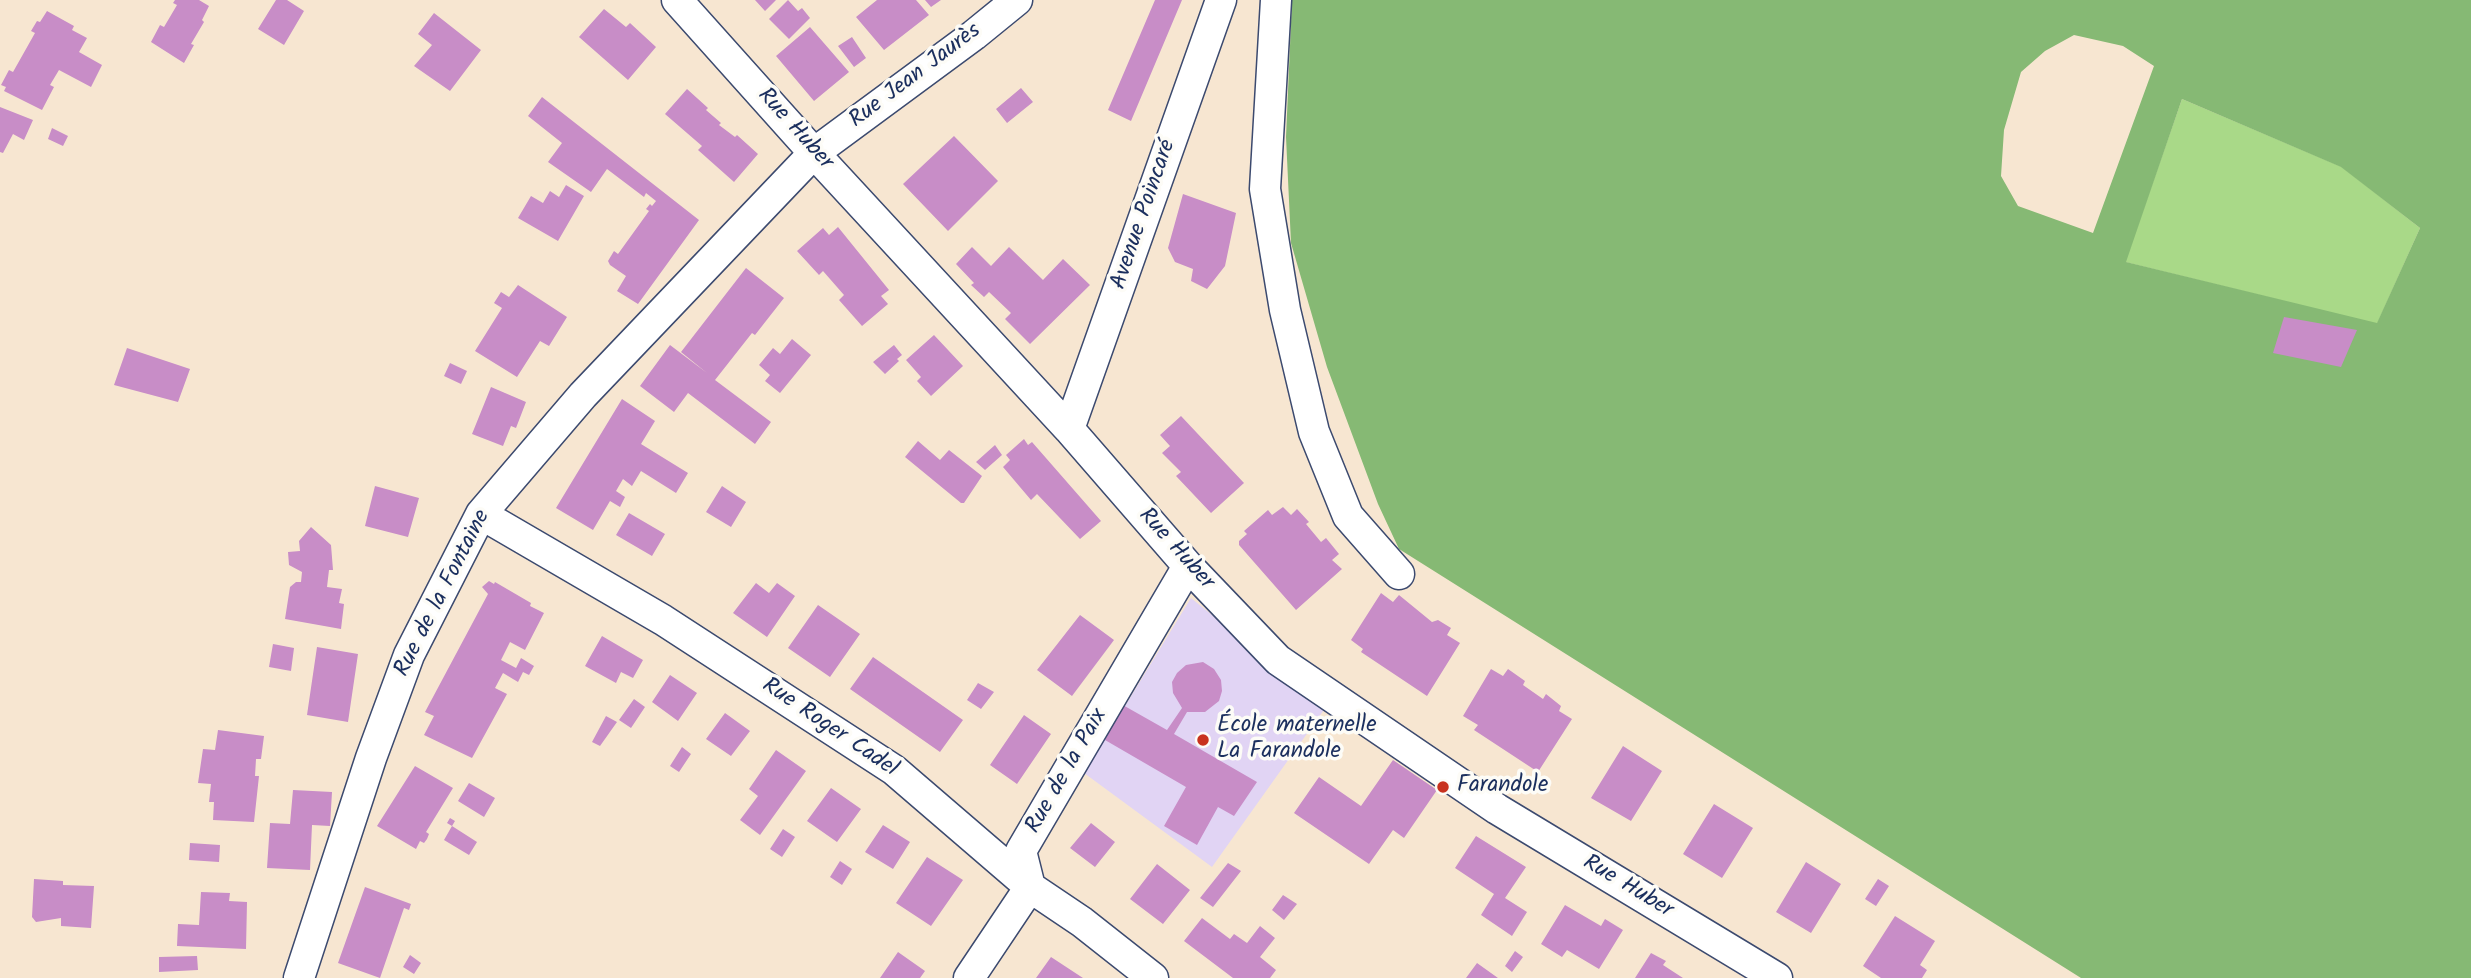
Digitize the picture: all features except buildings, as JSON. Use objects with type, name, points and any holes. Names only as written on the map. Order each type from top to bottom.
[{"type":"street","name":"Rue Huber","points":[[677,0],[1069,429],[1188,566],[1278,660],[1497,809],[1777,978]]},
{"type":"street","name":"Rue Jean Jaurès","points":[[814,153],[1017,0]]},
{"type":"street","name":"Avenue Poincaré","points":[[1069,429],[1221,0]]},
{"type":"street","points":[[1276,0],[1265,189],[1285,310],[1314,432],[1348,516],[1399,574]]},
{"type":"street","name":"Rue de la Fontaine","points":[[299,978],[371,758],[409,655],[481,514],[583,395],[814,153]]},
{"type":"street","name":"Rue Roger Cadel","points":[[481,514],[663,620],[894,770],[1030,887],[1082,922],[1153,978]]},
{"type":"street","name":"Rue de la Paix","points":[[1030,887],[1021,851],[1188,566]]},
{"type":"street","points":[[969,978],[1030,887]]},
{"type":"shaded area","name":"École maternelle La Farandole","points":[[1191,598],[1326,707],[1212,867],[1084,773]]},
{"type":"green space","points":[[1292,0],[2471,0],[2471,978],[2081,978],[1399,549],[1378,504],[1327,367],[1291,243],[1286,137]],"holes":[[[2074,35],[2123,46],[2154,66],[2093,233],[2018,206],[2001,176],[2004,130],[2021,72],[2045,51]],[[2182,99],[2341,167],[2420,228],[2377,323],[2126,262]]]},
{"type":"green space","points":[[2182,99],[2342,167],[2420,228],[2377,324],[2125,262]]},
{"type":"place","name":"École maternelle La Farandole","points":[[1203,740]]},
{"type":"place","name":"Farandole","points":[[1443,787]]}]
